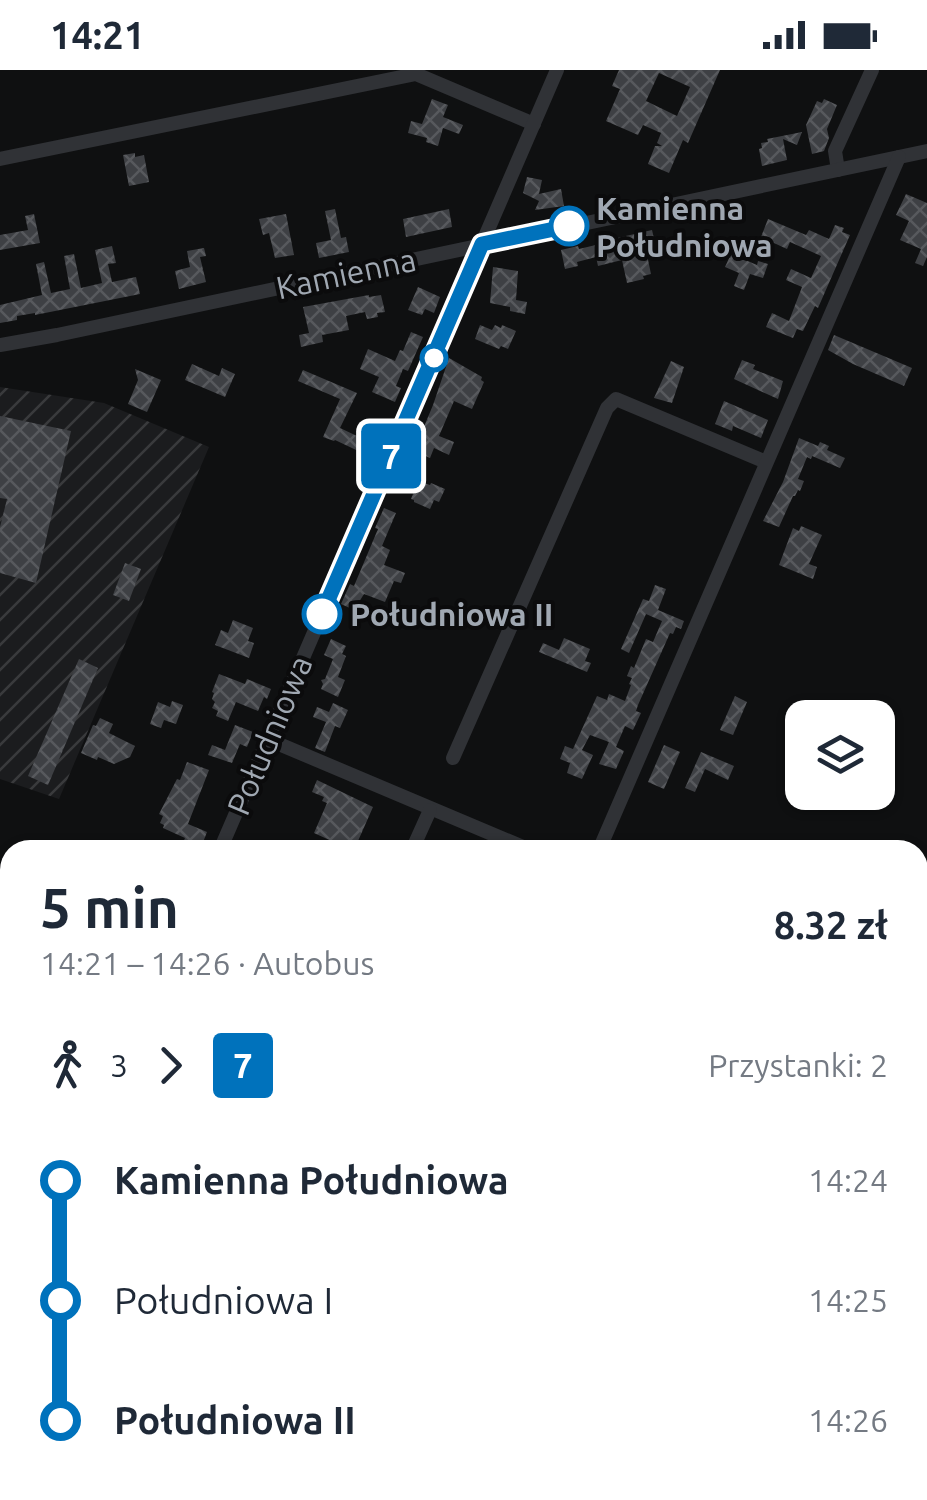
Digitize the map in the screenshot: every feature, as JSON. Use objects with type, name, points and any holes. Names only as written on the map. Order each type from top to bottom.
[{"type":"street","name":"Południowa","points":[[224,840],[558,70]]},
{"type":"street","points":[[838,170],[836,151],[872,70]]},
{"type":"street","points":[[0,159],[398,73],[416,74],[534,124]]},
{"type":"street","name":"Kamienna","points":[[0,346],[927,151]]},
{"type":"street","points":[[603,840],[898,157]]},
{"type":"street","points":[[453,758],[612,402],[616,399],[766,462]]},
{"type":"street","points":[[267,739],[505,840]]},
{"type":"street","points":[[416,840],[430,810]]},
{"type":"shaded area","points":[[0,387],[104,403],[209,447],[59,799],[0,779]]},
{"type":"building","points":[[619,70],[720,70],[688,143],[683,140],[669,173],[648,164],[655,146],[662,146],[657,143],[661,133],[643,125],[638,135],[606,121],[620,89],[612,86]],"holes":[[[659,73],[690,87],[677,116],[646,101]]]},
{"type":"building","points":[[432,99],[448,105],[443,117],[463,125],[459,134],[443,128],[438,146],[408,133],[411,121],[422,124]]},
{"type":"building","points":[[824,99],[837,105],[827,129],[829,138],[824,151],[812,154],[806,125],[817,101],[822,103]]},
{"type":"building","points":[[802,132],[797,145],[783,139],[787,160],[762,166],[761,143]]},
{"type":"building","points":[[135,153],[135,157],[144,155],[149,182],[129,186],[123,155]]},
{"type":"building","points":[[527,177],[542,180],[539,194],[561,189],[564,206],[535,210],[539,201],[523,193]]},
{"type":"building","points":[[906,194],[927,203],[927,257],[923,266],[915,263],[921,249],[900,240],[909,221],[896,215]]},
{"type":"building","points":[[335,209],[341,238],[346,237],[349,252],[319,258],[316,243],[331,240],[325,211]]},
{"type":"building","points":[[449,209],[452,227],[406,237],[403,219]]},
{"type":"building","points":[[34,214],[40,243],[0,250],[0,235],[28,230],[25,216]]},
{"type":"building","points":[[286,214],[294,255],[275,258],[269,233],[263,235],[259,219]]},
{"type":"building","points":[[768,219],[806,235],[809,230],[829,239],[835,225],[850,235],[818,308],[815,306],[803,331],[797,329],[793,338],[766,327],[772,313],[789,321],[802,287],[786,280],[791,269],[811,278],[821,256],[790,242],[787,249],[761,237]]},
{"type":"building","points":[[652,230],[656,247],[646,250],[651,274],[643,276],[644,279],[627,283],[622,260],[598,266],[596,257],[565,269],[561,250]]},
{"type":"building","points":[[112,246],[116,263],[108,264],[112,282],[136,277],[140,294],[17,316],[17,320],[0,323],[0,305],[42,295],[36,264],[44,262],[51,293],[70,289],[64,256],[74,254],[81,288],[102,283],[95,250]]},
{"type":"building","points":[[204,248],[206,256],[200,257],[206,282],[179,289],[175,271],[190,267],[187,251]]},
{"type":"building","points":[[731,254],[757,265],[758,261],[768,264],[763,278],[750,274],[744,290],[734,286],[739,273],[725,267]]},
{"type":"building","points":[[493,267],[518,271],[516,300],[527,302],[525,314],[490,303]]},
{"type":"building","points":[[418,287],[440,297],[434,313],[425,309],[422,315],[408,310]]},
{"type":"building","points":[[381,295],[385,312],[367,319],[365,312],[346,316],[349,330],[322,335],[323,342],[301,347],[299,335],[309,333],[303,307]]},
{"type":"building","points":[[480,325],[492,330],[495,325],[502,325],[516,331],[508,349],[475,339]]},
{"type":"building","points":[[411,332],[423,337],[408,371],[403,369],[395,402],[372,392],[379,377],[360,369],[368,349],[395,361]]},
{"type":"building","points":[[834,335],[912,368],[904,386],[828,350]]},
{"type":"building","points":[[449,358],[484,382],[472,409],[454,401],[439,436],[454,442],[449,455],[434,448],[430,458],[410,449],[419,428],[423,429]]},
{"type":"building","points":[[742,360],[783,381],[778,399],[734,379]]},
{"type":"building","points":[[671,361],[684,367],[672,403],[654,398]]},
{"type":"building","points":[[192,364],[219,376],[222,368],[235,374],[225,397],[185,380]]},
{"type":"building","points":[[135,369],[161,380],[147,412],[128,404],[138,380]]},
{"type":"building","points":[[303,370],[357,393],[340,428],[357,436],[367,423],[383,430],[371,457],[323,437],[340,399],[298,381]]},
{"type":"building","points":[[724,401],[768,420],[761,438],[733,426],[732,431],[715,424]]},
{"type":"building","points":[[0,416],[71,431],[36,583],[0,573],[0,527],[7,499],[0,498]]},
{"type":"building","points":[[799,438],[818,446],[820,442],[845,458],[840,468],[807,457],[798,479],[804,481],[800,491],[793,496],[779,527],[763,521]]},
{"type":"building","points":[[418,481],[445,489],[430,509],[411,499]]},
{"type":"building","points":[[384,508],[396,513],[382,546],[390,550],[384,565],[405,573],[401,583],[394,581],[385,602],[364,594],[354,610],[341,604],[350,584],[354,586]]},
{"type":"building","points":[[801,526],[822,535],[809,564],[817,567],[813,579],[779,565],[793,528],[799,531]]},
{"type":"building","points":[[125,563],[141,569],[129,601],[113,595]]},
{"type":"building","points":[[655,585],[666,589],[658,610],[684,621],[681,629],[676,627],[670,633],[638,705],[636,711],[641,713],[633,730],[625,726],[616,747],[624,751],[616,769],[599,764],[609,742],[590,735],[582,750],[593,755],[582,779],[567,773],[570,763],[560,759],[565,746],[573,749],[597,696],[607,700],[609,694],[625,701],[631,685],[632,678],[627,676],[631,666],[634,668],[646,639],[653,642],[662,621],[646,614],[629,653],[621,649],[643,599],[649,601]]},
{"type":"building","points":[[233,620],[253,628],[248,641],[254,643],[249,658],[215,645],[221,630],[228,633]]},
{"type":"building","points":[[564,638],[590,649],[585,661],[591,663],[587,672],[539,652],[543,643],[559,650]]},
{"type":"building","points":[[331,639],[346,646],[338,677],[345,680],[338,697],[321,689],[321,680],[333,659],[324,655]]},
{"type":"building","points":[[79,659],[98,668],[48,785],[28,776]]},
{"type":"building","points":[[219,674],[271,689],[267,699],[264,697],[258,711],[236,702],[228,721],[216,716],[212,692]]},
{"type":"building","points":[[735,696],[747,702],[733,735],[720,730]]},
{"type":"building","points":[[172,701],[183,705],[176,724],[164,720],[161,728],[150,724],[158,702],[170,707]]},
{"type":"building","points":[[333,703],[348,710],[340,728],[335,726],[325,752],[315,748],[326,722],[313,717],[317,707],[329,712]]},
{"type":"building","points":[[100,718],[113,724],[109,733],[135,746],[130,757],[114,764],[81,753]]},
{"type":"building","points":[[235,725],[253,732],[247,747],[240,744],[232,763],[208,755],[212,745],[225,750]]},
{"type":"building","points":[[664,745],[680,752],[664,789],[648,782]]},
{"type":"building","points":[[701,752],[734,766],[728,780],[705,769],[695,792],[685,788]]},
{"type":"building","points":[[187,762],[209,770],[188,824],[207,832],[204,840],[184,840],[160,823],[163,816],[159,814],[177,779],[180,780]]},
{"type":"building","points":[[317,780],[373,807],[358,840],[329,840],[314,833],[327,803],[322,801],[324,797],[312,792]]},
{"type":"bus line","name":"7","points":[[322,614],[482,244],[569,226]]},
{"type":"place","name":"Kamienna Południowa","points":[[569,226]]},
{"type":"place","name":"Południowa II","points":[[322,614]]}]
